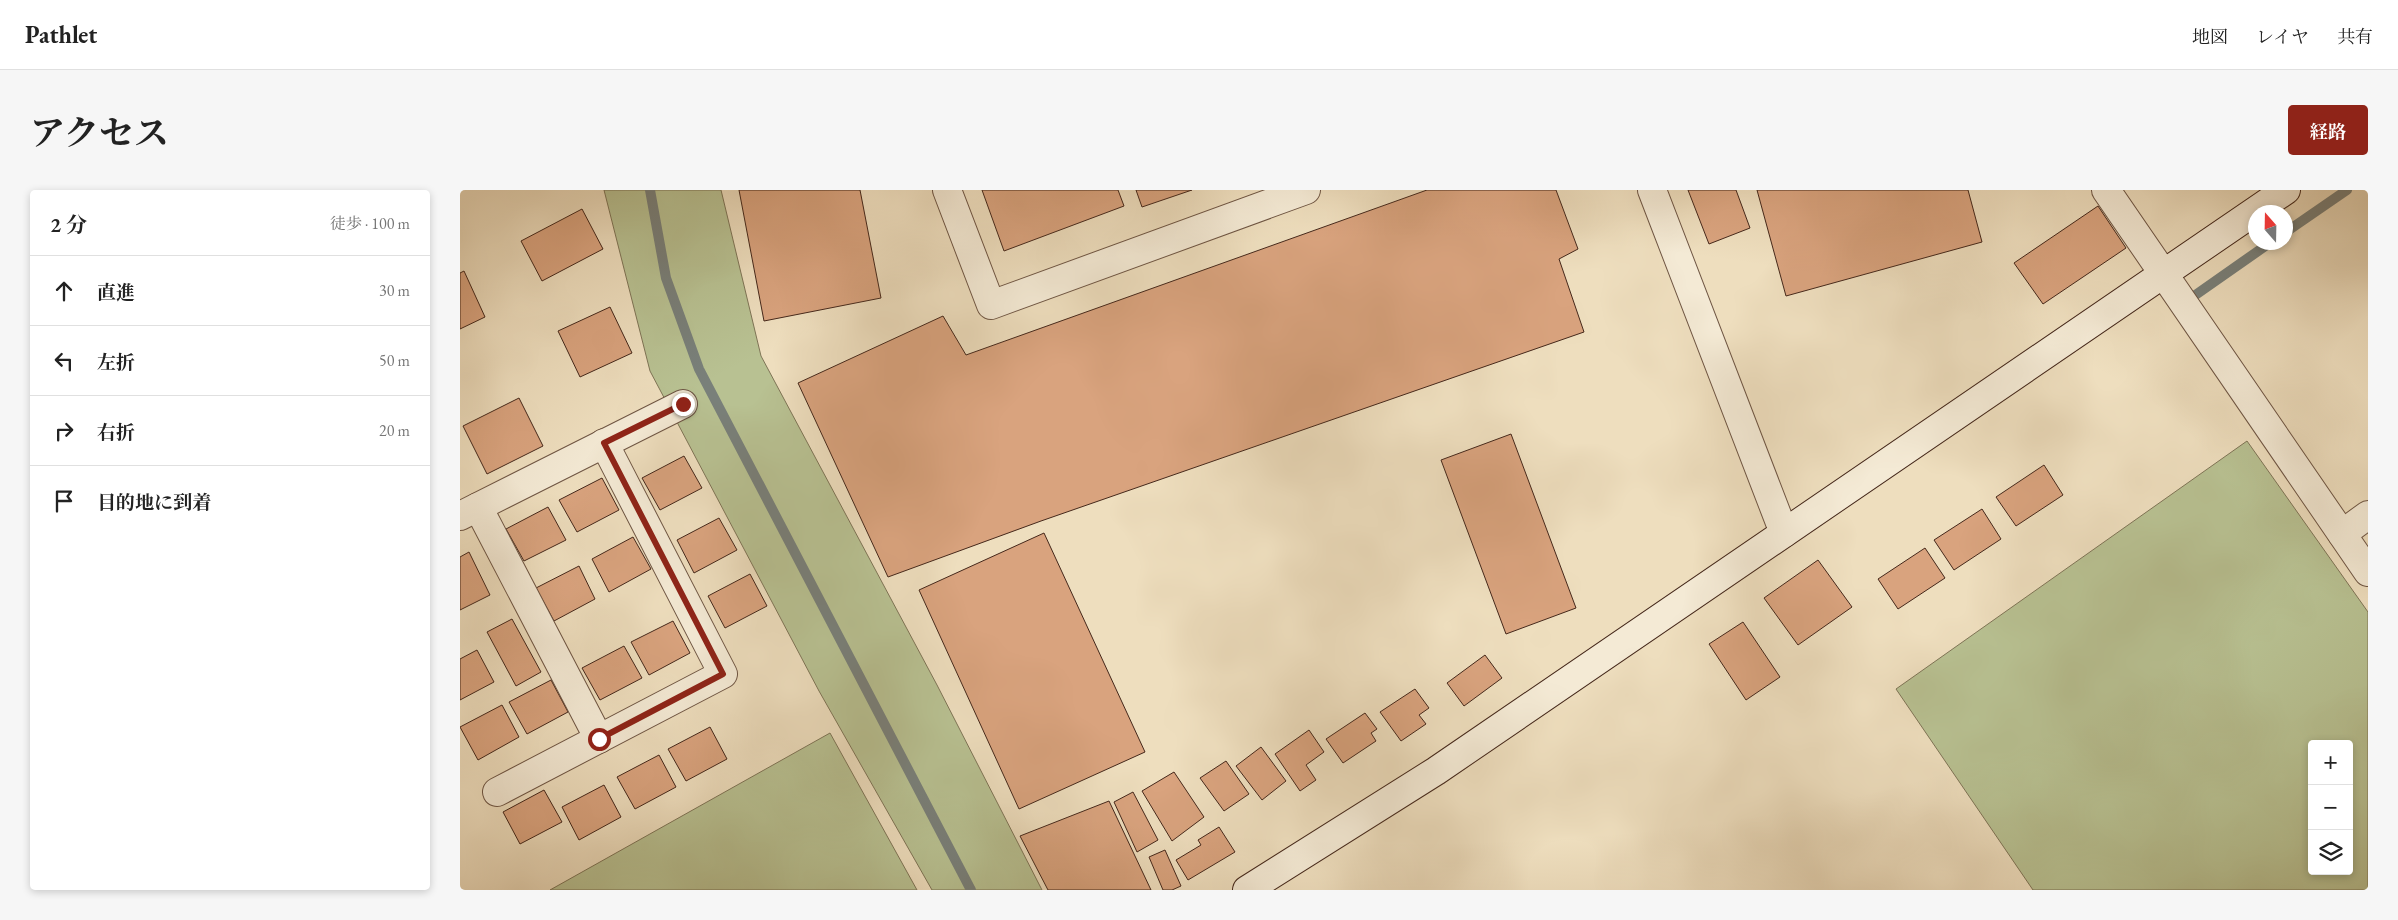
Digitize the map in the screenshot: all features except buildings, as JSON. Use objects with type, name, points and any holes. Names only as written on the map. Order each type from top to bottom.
[{"type":"street","points":[[947,190],[991,305],[1306,190]]},
{"type":"street","points":[[1652,190],[1784,533]]},
{"type":"street","points":[[2106,190],[2368,572]]},
{"type":"street","points":[[1247,890],[1436,772],[2286,190]]},
{"type":"street","points":[[599,739],[469,512],[683,404]]},
{"type":"street","points":[[497,792],[723,674],[604,443]]},
{"type":"street","points":[[2342,534],[2368,516]]},
{"type":"green space","points":[[604,190],[721,190],[761,356],[937,685],[1042,890],[932,890],[819,691],[650,371]]},
{"type":"green space","points":[[2247,441],[2368,612],[2368,890],[2033,890],[1896,689]]},
{"type":"green space","points":[[830,733],[917,890],[550,890]]},
{"type":"waterway","points":[[650,190],[666,278],[699,369],[971,890]]},
{"type":"waterway","points":[[2293,227],[2347,190]]},
{"type":"waterway","points":[[2184,303],[2260,250]]},
{"type":"route","points":[[599,739],[723,674],[604,443],[683,404]]}]
